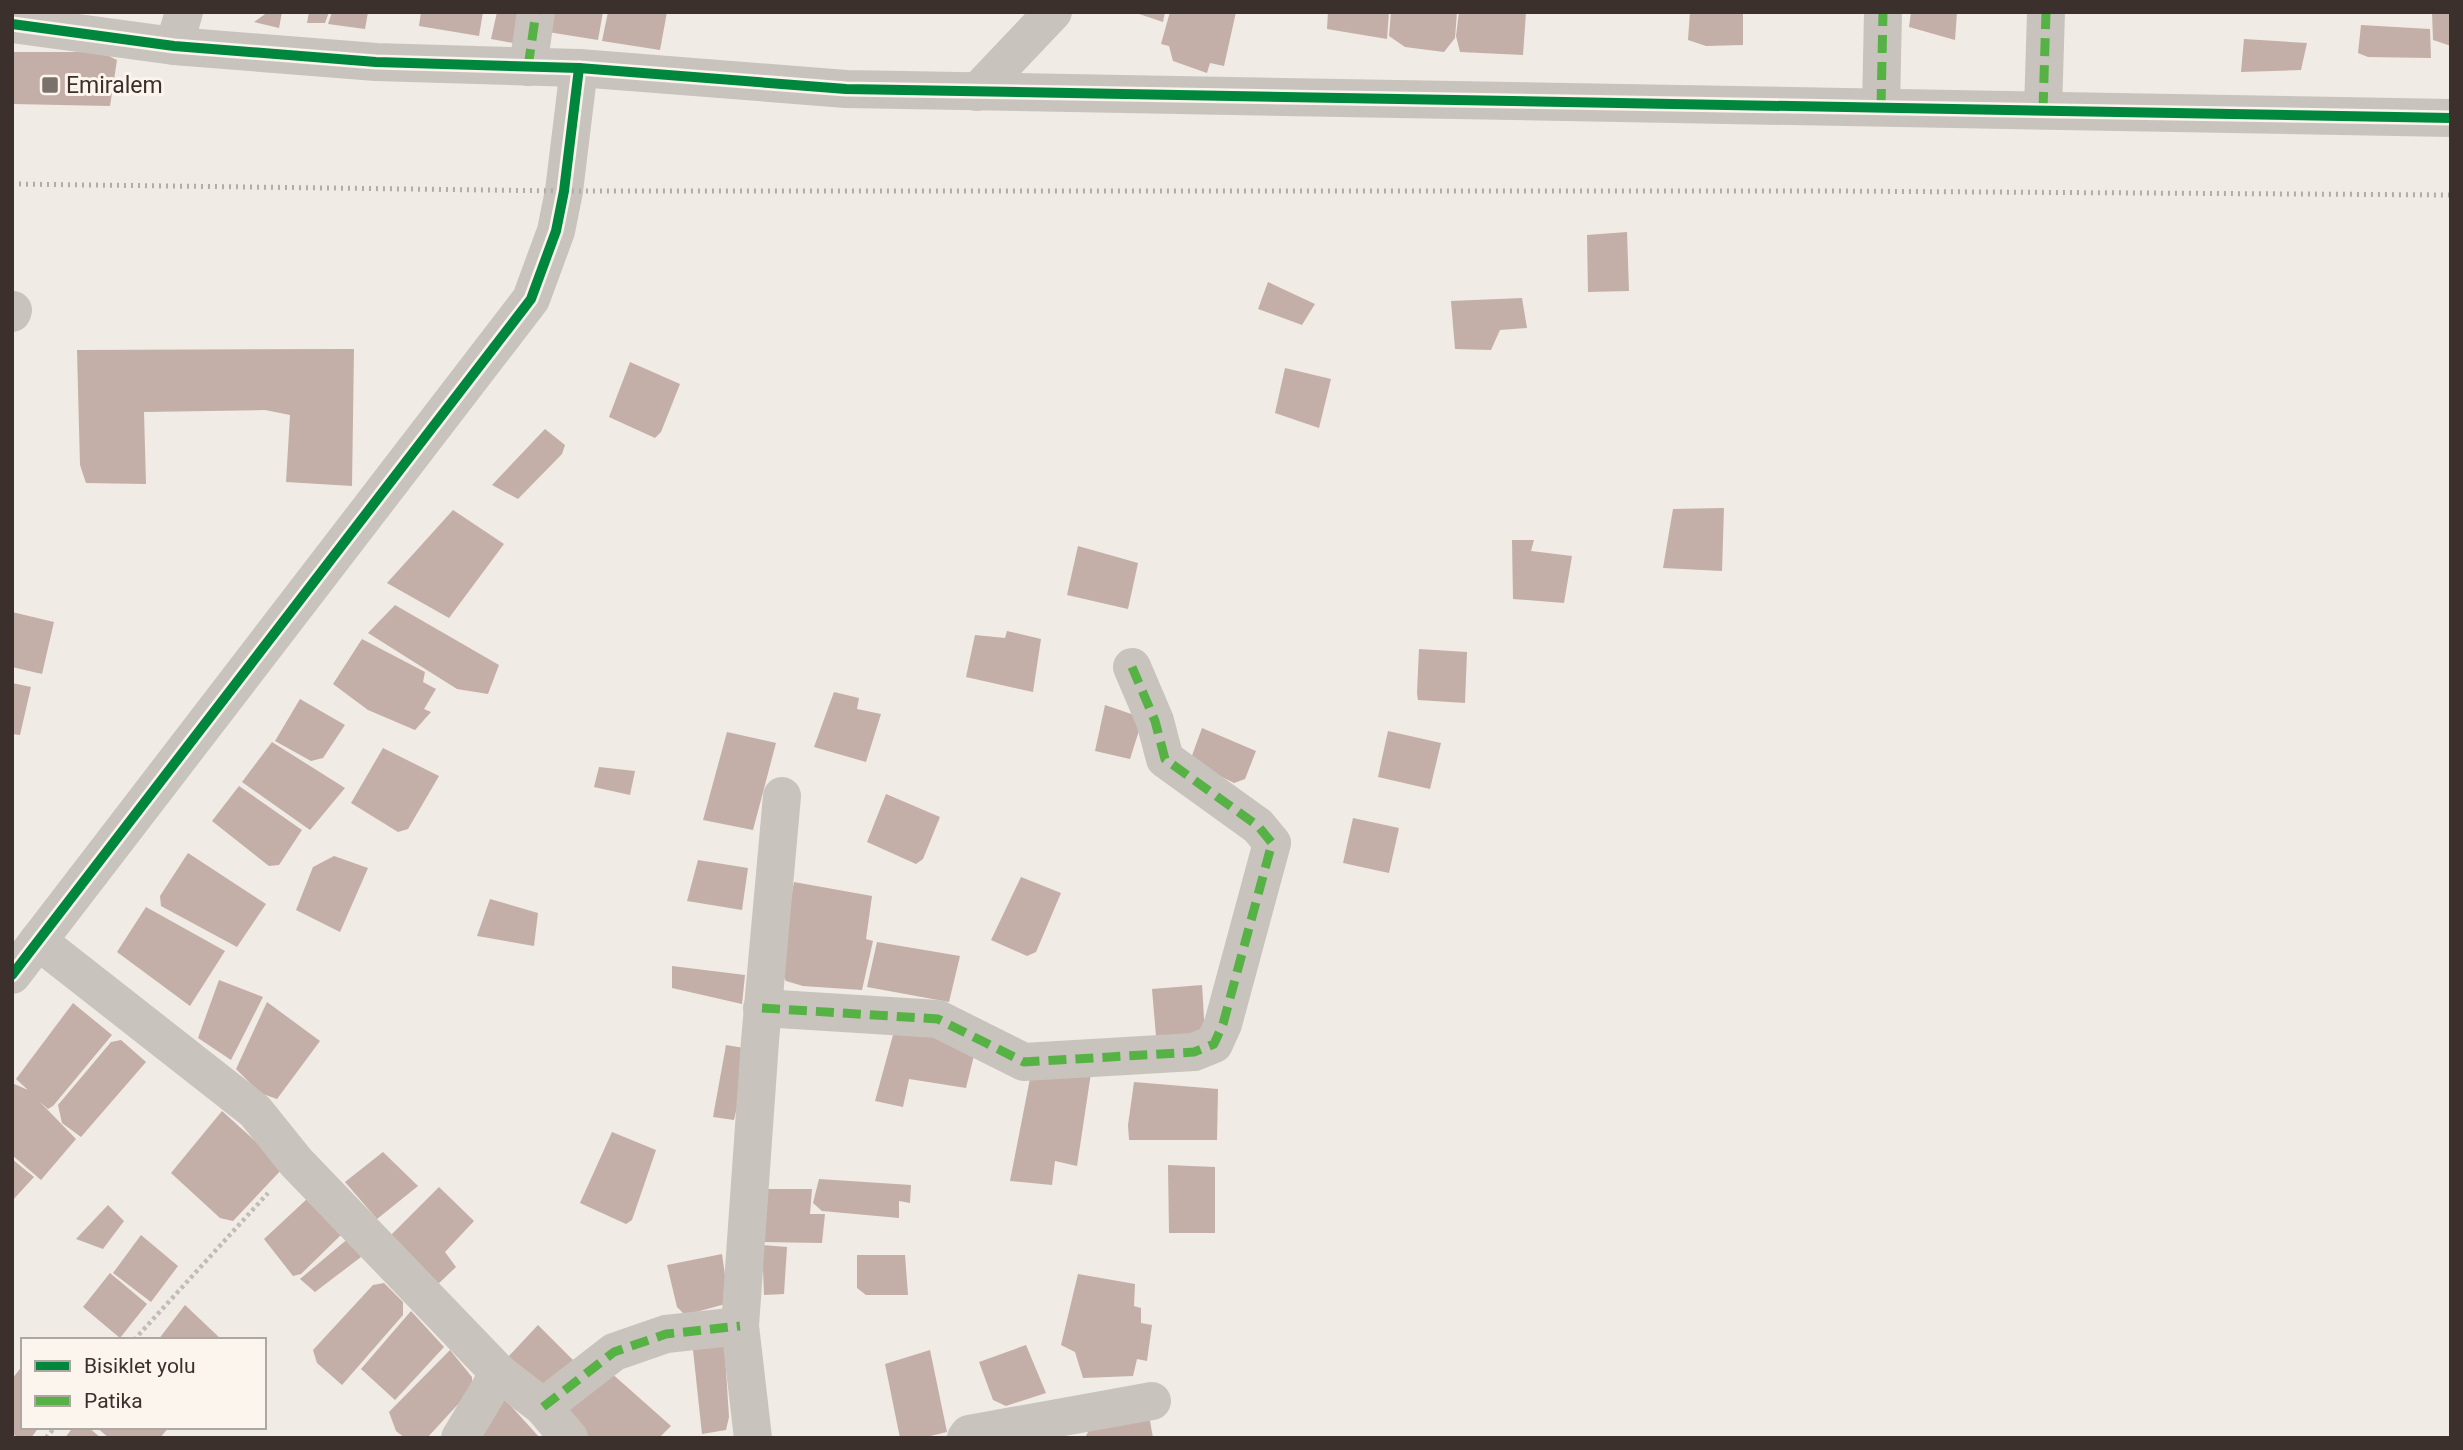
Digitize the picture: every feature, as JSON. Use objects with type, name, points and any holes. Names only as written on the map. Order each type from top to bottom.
[{"type":"street","points":[[528,67],[536,12]]},
{"type":"street","points":[[977,92],[1054,12]]},
{"type":"street","points":[[1881,107],[1883,12]]},
{"type":"street","points":[[2043,110],[2046,12]]},
{"type":"street","points":[[12,24],[179,29],[376,62],[579,68],[846,89],[2451,118]]},
{"type":"street","points":[[12,975],[531,299],[556,231],[564,191],[579,68]]},
{"type":"street","points":[[762,1008],[938,1019],[1024,1062],[1194,1052],[1214,1044],[1223,1024],[1272,843],[1258,826],[1165,759],[1155,721],[1132,667]]},
{"type":"street","points":[[753,1438],[740,1326],[762,1008],[782,796]]},
{"type":"street","points":[[38,941],[254,1111],[296,1161],[499,1373],[543,1407],[569,1438]]},
{"type":"street","points":[[543,1407],[614,1352],[666,1334],[740,1326]]},
{"type":"street","points":[[460,1438],[499,1373]]},
{"type":"street","points":[[966,1438],[969,1434],[1152,1401]]},
{"type":"path","points":[[136,1338],[296,1161]]},
{"type":"building","points":[[268,12],[282,12],[279,28],[254,22]]},
{"type":"building","points":[[309,12],[329,12],[325,23],[307,23]]},
{"type":"building","points":[[332,12],[368,12],[365,29],[328,24]]},
{"type":"building","points":[[421,12],[483,12],[479,36],[419,26]]},
{"type":"building","points":[[497,12],[521,12],[519,44],[491,39]]},
{"type":"building","points":[[546,12],[603,12],[598,40],[548,32]]},
{"type":"building","points":[[608,12],[667,12],[660,50],[602,41]]},
{"type":"building","points":[[1133,12],[1165,12],[1163,22]]},
{"type":"building","points":[[1170,12],[1236,12],[1224,66],[1210,63],[1207,73],[1173,61],[1169,46],[1161,44]]},
{"type":"building","points":[[1328,12],[1389,12],[1387,39],[1327,29]]},
{"type":"building","points":[[1391,12],[1457,12],[1455,38],[1444,52],[1405,47],[1389,36]]},
{"type":"building","points":[[1459,12],[1526,12],[1523,55],[1460,52],[1456,36]]},
{"type":"building","points":[[1690,12],[1743,12],[1743,45],[1706,46],[1688,40]]},
{"type":"building","points":[[1911,12],[1957,12],[1955,40],[1909,27]]},
{"type":"building","points":[[2432,12],[2451,12],[2451,46],[2433,40]]},
{"type":"building","points":[[2361,25],[2430,29],[2431,58],[2368,57],[2358,53]]},
{"type":"building","points":[[2244,39],[2307,43],[2301,70],[2241,72]]},
{"type":"building","points":[[12,52],[101,52],[117,60],[110,106],[12,104]]},
{"type":"building","points":[[1627,232],[1629,291],[1588,292],[1587,235]]},
{"type":"building","points":[[1268,282],[1315,304],[1302,325],[1258,309]]},
{"type":"building","points":[[1522,298],[1527,328],[1500,330],[1491,350],[1455,349],[1451,301]]},
{"type":"building","points":[[354,349],[352,486],[286,482],[290,415],[265,410],[144,412],[146,484],[86,483],[80,465],[77,350]]},
{"type":"building","points":[[630,362],[680,384],[661,432],[655,438],[609,417]]},
{"type":"building","points":[[1285,368],[1331,379],[1319,428],[1275,413]]},
{"type":"building","points":[[545,429],[565,445],[562,454],[518,499],[492,485]]},
{"type":"building","points":[[1724,508],[1722,571],[1663,568],[1673,509]]},
{"type":"building","points":[[453,510],[504,544],[449,618],[387,583]]},
{"type":"building","points":[[1512,540],[1534,540],[1531,551],[1572,556],[1564,603],[1513,599]]},
{"type":"building","points":[[1078,546],[1138,563],[1128,609],[1067,595]]},
{"type":"building","points":[[395,605],[499,665],[488,694],[457,689],[368,633]]},
{"type":"building","points":[[12,612],[54,622],[42,674],[12,667]]},
{"type":"building","points":[[1007,631],[1041,639],[1033,692],[966,677],[975,635],[1005,638]]},
{"type":"building","points":[[362,639],[425,672],[423,682],[436,689],[424,709],[431,712],[415,730],[368,710],[333,684]]},
{"type":"building","points":[[1419,649],[1467,652],[1465,703],[1418,700]]},
{"type":"building","points":[[12,683],[31,687],[20,735],[12,734]]},
{"type":"building","points":[[834,692],[859,698],[857,709],[881,714],[866,762],[814,747]]},
{"type":"building","points":[[300,699],[345,725],[323,758],[311,761],[275,741]]},
{"type":"building","points":[[1105,705],[1143,718],[1130,759],[1095,751]]},
{"type":"building","points":[[1202,728],[1256,751],[1245,779],[1234,783],[1190,761]]},
{"type":"building","points":[[1388,731],[1441,743],[1430,789],[1378,777]]},
{"type":"building","points":[[727,732],[776,743],[753,830],[703,820]]},
{"type":"building","points":[[272,742],[345,788],[310,830],[242,782]]},
{"type":"building","points":[[383,748],[439,776],[408,829],[398,832],[351,803]]},
{"type":"building","points":[[599,767],[635,771],[630,795],[594,787]]},
{"type":"building","points":[[239,786],[302,830],[279,865],[269,866],[212,821]]},
{"type":"building","points":[[886,794],[940,817],[923,859],[916,864],[867,842]]},
{"type":"building","points":[[1353,818],[1399,828],[1389,873],[1343,863]]},
{"type":"building","points":[[188,853],[266,904],[237,947],[161,906],[160,896]]},
{"type":"building","points":[[334,856],[368,868],[340,932],[296,910],[313,867]]},
{"type":"building","points":[[698,860],[748,868],[742,910],[687,901]]},
{"type":"building","points":[[1021,877],[1061,893],[1036,952],[1027,956],[991,940]]},
{"type":"building","points":[[794,882],[872,896],[866,939],[873,941],[862,990],[803,986],[786,981],[778,967]]},
{"type":"building","points":[[490,899],[538,913],[534,946],[477,936]]},
{"type":"building","points":[[146,907],[225,951],[190,1006],[117,952]]},
{"type":"building","points":[[877,942],[960,956],[949,1002],[867,987]]},
{"type":"building","points":[[672,966],[745,975],[742,1004],[672,988]]},
{"type":"building","points":[[219,980],[263,997],[231,1060],[198,1038]]},
{"type":"building","points":[[1202,985],[1205,1034],[1156,1036],[1152,989]]},
{"type":"building","points":[[267,1002],[320,1041],[277,1099],[260,1093],[236,1069]]},
{"type":"building","points":[[73,1003],[112,1035],[53,1106],[48,1109],[39,1101],[76,1139],[41,1180],[12,1155],[12,1083],[28,1090],[16,1079]]},
{"type":"building","points":[[896,1024],[978,1039],[966,1088],[909,1079],[903,1107],[875,1101]]},
{"type":"building","points":[[121,1040],[146,1062],[81,1137],[62,1123],[58,1105],[111,1042]]},
{"type":"building","points":[[726,1045],[750,1049],[734,1120],[713,1117]]},
{"type":"building","points":[[1033,1063],[1091,1073],[1077,1166],[1055,1161],[1052,1185],[1010,1181]]},
{"type":"building","points":[[1134,1082],[1218,1089],[1217,1140],[1129,1140],[1128,1125]]},
{"type":"building","points":[[222,1111],[284,1167],[233,1221],[220,1218],[171,1173]]},
{"type":"building","points":[[612,1132],[656,1150],[632,1220],[626,1224],[580,1203]]},
{"type":"building","points":[[383,1152],[418,1186],[377,1219],[345,1182]]},
{"type":"building","points":[[12,1159],[34,1177],[12,1201]]},
{"type":"building","points":[[1168,1165],[1215,1167],[1215,1233],[1169,1233]]},
{"type":"building","points":[[819,1179],[911,1185],[910,1203],[899,1201],[899,1218],[822,1211],[813,1203]]},
{"type":"building","points":[[439,1187],[474,1221],[445,1252],[456,1267],[437,1285],[389,1237]]},
{"type":"building","points":[[760,1189],[812,1189],[810,1214],[825,1214],[822,1243],[762,1242]]},
{"type":"building","points":[[308,1198],[343,1233],[301,1274],[293,1276],[264,1239]]},
{"type":"building","points":[[108,1205],[124,1221],[103,1249],[76,1239]]},
{"type":"building","points":[[141,1235],[178,1266],[151,1302],[113,1273]]},
{"type":"building","points":[[350,1237],[361,1257],[315,1292],[300,1279]]},
{"type":"building","points":[[762,1245],[787,1247],[784,1294],[764,1295]]},
{"type":"building","points":[[722,1254],[729,1303],[685,1315],[677,1307],[667,1265]]},
{"type":"building","points":[[857,1255],[905,1255],[908,1295],[866,1295],[857,1288]]},
{"type":"building","points":[[110,1273],[147,1304],[120,1338],[83,1307]]},
{"type":"building","points":[[1078,1274],[1135,1284],[1134,1306],[1141,1308],[1141,1323],[1152,1325],[1147,1361],[1137,1359],[1133,1376],[1083,1378],[1075,1352],[1061,1345]]},
{"type":"building","points":[[384,1283],[403,1302],[403,1315],[342,1385],[317,1363],[313,1350],[373,1285]]},
{"type":"building","points":[[185,1305],[220,1338],[160,1338]]},
{"type":"building","points":[[411,1311],[444,1347],[395,1400],[361,1369]]},
{"type":"building","points":[[538,1325],[573,1360],[544,1389],[507,1358]]},
{"type":"building","points":[[724,1340],[729,1417],[726,1430],[702,1434],[693,1350]]},
{"type":"building","points":[[1026,1345],[1046,1393],[1006,1406],[993,1400],[979,1362]]},
{"type":"building","points":[[450,1350],[472,1377],[472,1389],[427,1438],[405,1438],[396,1431],[389,1412]]},
{"type":"building","points":[[930,1350],[947,1432],[922,1438],[900,1438],[885,1364]]},
{"type":"building","points":[[21,1368],[21,1429],[38,1429],[31,1438],[18,1438],[12,1433],[12,1379]]},
{"type":"building","points":[[609,1371],[671,1426],[659,1438],[581,1438],[560,1419]]},
{"type":"building","points":[[502,1396],[540,1438],[478,1438]]},
{"type":"building","points":[[1149,1415],[1153,1438],[1085,1438],[1092,1424]]},
{"type":"building","points":[[72,1429],[90,1429],[101,1438],[65,1438]]},
{"type":"building","points":[[98,1429],[167,1429],[160,1438],[109,1438]]},
{"type":"railway","points":[[12,184],[564,191],[1830,191],[2451,195]]},
{"type":"marked path","points":[[528,67],[536,12]]},
{"type":"marked path","points":[[1881,107],[1883,12]]},
{"type":"marked path","points":[[2043,110],[2046,12]]},
{"type":"marked path","points":[[762,1008],[938,1019],[1024,1062],[1194,1052],[1214,1044],[1223,1024],[1272,843],[1258,826],[1165,759],[1155,721],[1132,667]]},
{"type":"marked path","points":[[543,1407],[614,1352],[666,1334],[740,1326]]},
{"type":"cycle path","points":[[12,24],[174,46],[376,62],[579,68],[846,89],[2451,118]]},
{"type":"cycle path","points":[[12,975],[531,299],[556,231],[564,191],[579,68]]},
{"type":"place","name":"Emiralem","points":[[50,85]]}]
